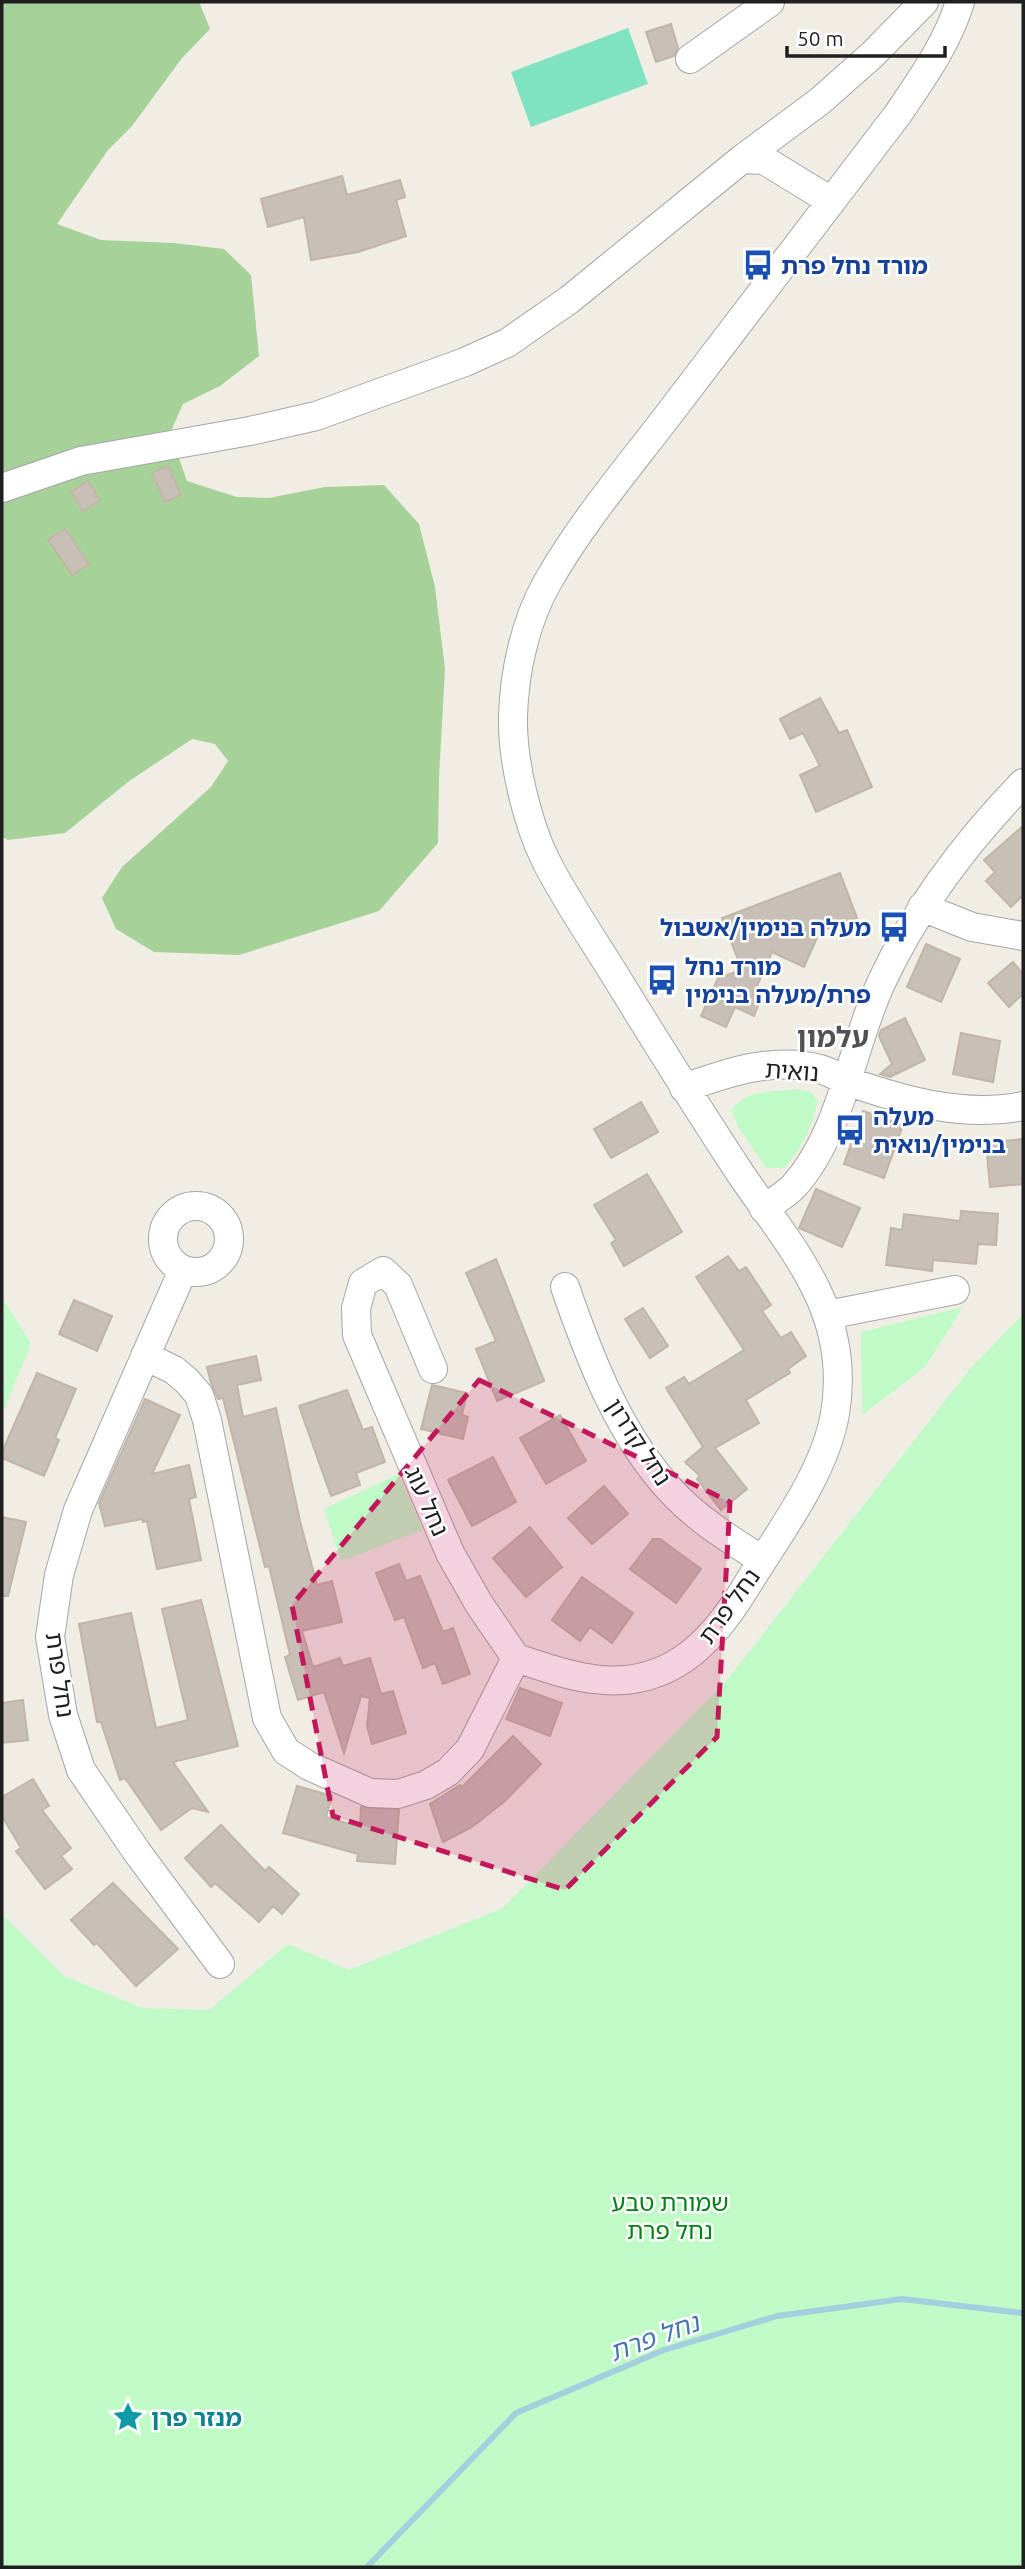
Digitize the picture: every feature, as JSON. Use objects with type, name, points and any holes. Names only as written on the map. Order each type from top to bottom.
[{"type":"street","points":[[690,59],[770,2]]},
{"type":"street","points":[[2,488],[81,461],[250,431],[316,416],[508,343],[569,300],[743,159],[820,101],[872,55],[924,2]]},
{"type":"street","name":"נחל פרת","points":[[516,1658],[595,1680],[628,1680],[659,1673],[685,1659],[707,1642],[723,1622],[812,1479],[834,1418],[838,1382],[835,1343],[814,1281],[684,1088],[545,859],[527,806],[517,759],[513,719],[518,669],[529,626],[546,585],[593,514],[928,71],[951,29],[960,2]]},
{"type":"street","points":[[743,159],[764,160],[831,201]]},
{"type":"street","points":[[764,1209],[793,1187],[830,1126],[881,982],[922,907],[968,843],[1023,783]]},
{"type":"street","points":[[922,907],[972,927],[1023,936]]},
{"type":"street","name":"נואית","points":[[684,1088],[735,1070],[779,1065],[819,1069],[907,1101],[975,1110],[1023,1106]]},
{"type":"street","name":"נחל פרת","points":[[183,1270],[78,1510],[59,1575],[50,1637],[63,1715],[81,1770],[136,1852],[220,1964]]},
{"type":"street","name":"נחל עוג","points":[[433,1369],[398,1285],[383,1271],[363,1283],[356,1308],[357,1335],[450,1553],[478,1604],[516,1658]]},
{"type":"street","name":"נחל קדרון","points":[[565,1287],[588,1353],[608,1397],[649,1464],[696,1515],[762,1560]]},
{"type":"street","points":[[827,1315],[955,1290]]},
{"type":"street","points":[[145,1356],[174,1370],[199,1395],[215,1453],[267,1718],[286,1751],[309,1766],[370,1793],[398,1794],[426,1785],[448,1772],[470,1749],[516,1658]]},
{"type":"highlighted area","points":[[479,1380],[730,1502],[717,1737],[565,1890],[333,1816],[292,1605]]},
{"type":"green space","points":[[2,2],[199,2],[210,29],[182,58],[132,126],[108,150],[57,224],[101,240],[174,243],[224,249],[251,275],[259,356],[220,386],[183,404],[170,433],[187,481],[237,497],[269,498],[325,487],[384,485],[419,524],[435,587],[445,669],[438,843],[379,911],[239,955],[154,952],[116,929],[102,898],[122,867],[211,787],[228,761],[215,744],[192,739],[128,782],[65,833],[8,840],[2,837]]},
{"type":"green space","points":[[628,28],[648,84],[531,127],[511,72]]},
{"type":"green space","points":[[798,1089],[811,1092],[818,1101],[813,1120],[801,1145],[784,1168],[766,1168],[739,1128],[731,1110],[753,1095]]},
{"type":"green space","points":[[2,1297],[31,1344],[2,1415]]},
{"type":"green space","points":[[963,1307],[925,1367],[862,1415],[861,1332]]},
{"type":"green space","name":"שמורת טבע נחל פרת","points":[[1023,1314],[1023,2567],[2,2567],[2,1914],[64,1976],[142,2008],[209,2010],[288,1944],[349,1970],[503,1908],[727,1680],[970,1369]]},
{"type":"green space","points":[[398,1474],[423,1530],[341,1561],[324,1509]]},
{"type":"building","points":[[671,24],[678,48],[674,56],[656,62],[646,32]]},
{"type":"building","points":[[342,176],[347,195],[400,180],[405,197],[396,200],[406,236],[358,252],[311,260],[304,217],[268,227],[261,199]]},
{"type":"building","points":[[168,466],[181,495],[165,502],[152,473]]},
{"type":"building","points":[[88,481],[100,500],[83,511],[71,492]]},
{"type":"building","points":[[65,529],[89,564],[72,575],[48,540]]},
{"type":"building","points":[[820,698],[839,733],[847,730],[872,787],[816,812],[800,775],[820,766],[803,733],[790,739],[780,719]]},
{"type":"building","points":[[1023,826],[1023,895],[1011,907],[986,881],[995,872],[984,860]]},
{"type":"building","points":[[840,873],[857,918],[820,931],[804,967],[772,952],[753,995],[761,998],[754,1016],[735,1007],[726,1027],[701,1016],[718,978],[742,970],[722,918]]},
{"type":"building","points":[[926,944],[960,959],[941,1002],[907,987]]},
{"type":"building","points":[[1013,962],[1023,974],[1023,994],[1009,1007],[988,983]]},
{"type":"building","points":[[905,1018],[925,1060],[890,1077],[880,1074],[892,1064],[879,1036],[881,1030]]},
{"type":"building","points":[[961,1033],[1000,1041],[993,1082],[953,1074]]},
{"type":"building","points":[[641,1102],[658,1132],[611,1158],[594,1129]]},
{"type":"building","points":[[863,1111],[903,1125],[884,1178],[844,1164]]},
{"type":"building","points":[[1023,1139],[1023,1184],[990,1187],[986,1143]]},
{"type":"building","points":[[647,1174],[682,1232],[624,1266],[611,1243],[616,1240],[594,1205]]},
{"type":"building","points":[[816,1189],[860,1208],[842,1247],[799,1228]]},
{"type":"building","points":[[961,1211],[998,1214],[996,1245],[978,1244],[976,1264],[933,1260],[932,1271],[886,1265],[891,1228],[902,1230],[904,1214],[960,1221]]},
{"type":"building","points":[[728,1256],[739,1271],[746,1267],[771,1305],[762,1311],[781,1338],[791,1332],[806,1356],[788,1369],[790,1373],[746,1400],[759,1423],[715,1448],[747,1489],[721,1510],[697,1479],[700,1476],[685,1462],[703,1447],[666,1388],[684,1377],[689,1384],[744,1350],[696,1277]]},
{"type":"building","points":[[496,1259],[544,1381],[497,1401],[476,1349],[496,1341],[466,1273]]},
{"type":"building","points":[[74,1300],[112,1316],[97,1351],[59,1334]]},
{"type":"building","points":[[643,1308],[668,1346],[650,1358],[625,1319]]},
{"type":"building","points":[[256,1356],[261,1380],[237,1385],[243,1417],[276,1408],[300,1521],[317,1585],[332,1581],[342,1622],[302,1631],[313,1667],[340,1658],[343,1666],[370,1658],[381,1694],[393,1691],[406,1733],[372,1744],[367,1726],[370,1698],[361,1696],[344,1753],[324,1692],[298,1700],[285,1657],[290,1655],[269,1566],[265,1567],[223,1398],[218,1399],[207,1367]]},
{"type":"building","points":[[37,1373],[76,1389],[55,1438],[59,1440],[44,1476],[2,1458],[2,1452]]},
{"type":"building","points":[[432,1385],[467,1393],[462,1415],[468,1417],[463,1439],[421,1429]]},
{"type":"building","points":[[347,1390],[363,1430],[372,1427],[385,1462],[356,1473],[360,1485],[331,1496],[299,1406]]},
{"type":"building","points":[[145,1399],[180,1415],[152,1474],[189,1465],[196,1497],[189,1499],[201,1560],[157,1569],[147,1521],[143,1522],[142,1519],[105,1526],[99,1503]]},
{"type":"building","points":[[560,1415],[586,1461],[546,1484],[520,1438]]},
{"type":"building","points":[[493,1457],[516,1502],[472,1526],[448,1480]]},
{"type":"building","points":[[604,1486],[628,1514],[592,1544],[568,1518]]},
{"type":"building","points":[[2,1517],[26,1522],[8,1596],[2,1596]]},
{"type":"building","points":[[530,1527],[562,1567],[526,1597],[493,1558]]},
{"type":"building","points":[[653,1539],[660,1539],[701,1569],[676,1603],[630,1569]]},
{"type":"building","points":[[399,1564],[406,1581],[420,1576],[443,1632],[453,1628],[470,1674],[443,1684],[435,1663],[423,1668],[404,1617],[395,1620],[376,1573]]},
{"type":"building","points":[[582,1577],[633,1613],[612,1643],[590,1627],[580,1641],[552,1620]]},
{"type":"building","points":[[201,1600],[238,1746],[173,1762],[208,1812],[192,1808],[161,1830],[125,1778],[120,1780],[101,1722],[97,1722],[79,1624],[131,1613],[156,1728],[188,1720],[162,1609]]},
{"type":"building","points":[[520,1688],[562,1703],[550,1736],[506,1719]]},
{"type":"building","points":[[23,1700],[28,1740],[2,1743],[2,1703]]},
{"type":"building","points":[[513,1736],[541,1764],[505,1801],[472,1827],[443,1842],[430,1804],[460,1785],[462,1787]]},
{"type":"building","points":[[33,1779],[49,1806],[42,1810],[71,1848],[61,1856],[72,1869],[45,1889],[16,1851],[21,1848],[2,1816],[2,1797]]},
{"type":"building","points":[[297,1786],[332,1796],[326,1817],[360,1827],[361,1807],[399,1810],[395,1864],[357,1861],[358,1854],[283,1833]]},
{"type":"building","points":[[221,1825],[265,1871],[269,1867],[299,1894],[282,1914],[273,1906],[259,1922],[215,1883],[211,1887],[185,1858]]},
{"type":"building","points":[[113,1883],[178,1949],[136,1986],[97,1943],[94,1945],[71,1920]]},
{"type":"waterway","name":"נחל פרת","points":[[367,2567],[516,2413],[664,2350],[777,2316],[902,2299],[1023,2313]]},
{"type":"place","name":"מורד נחל פרת","points":[[758,265]]},
{"type":"place","name":"מעלה בנימין/אשבול","points":[[894,927]]},
{"type":"place","name":"מורד נחל פרת/מעלה בנימין","points":[[662,980]]},
{"type":"place","name":"מעלה בנימין/נואית","points":[[850,1130]]},
{"type":"place","name":"מנזר פרן","points":[[128,2417]]},
{"type":"district","name":"עלמון","points":[[833,1036]]}]
